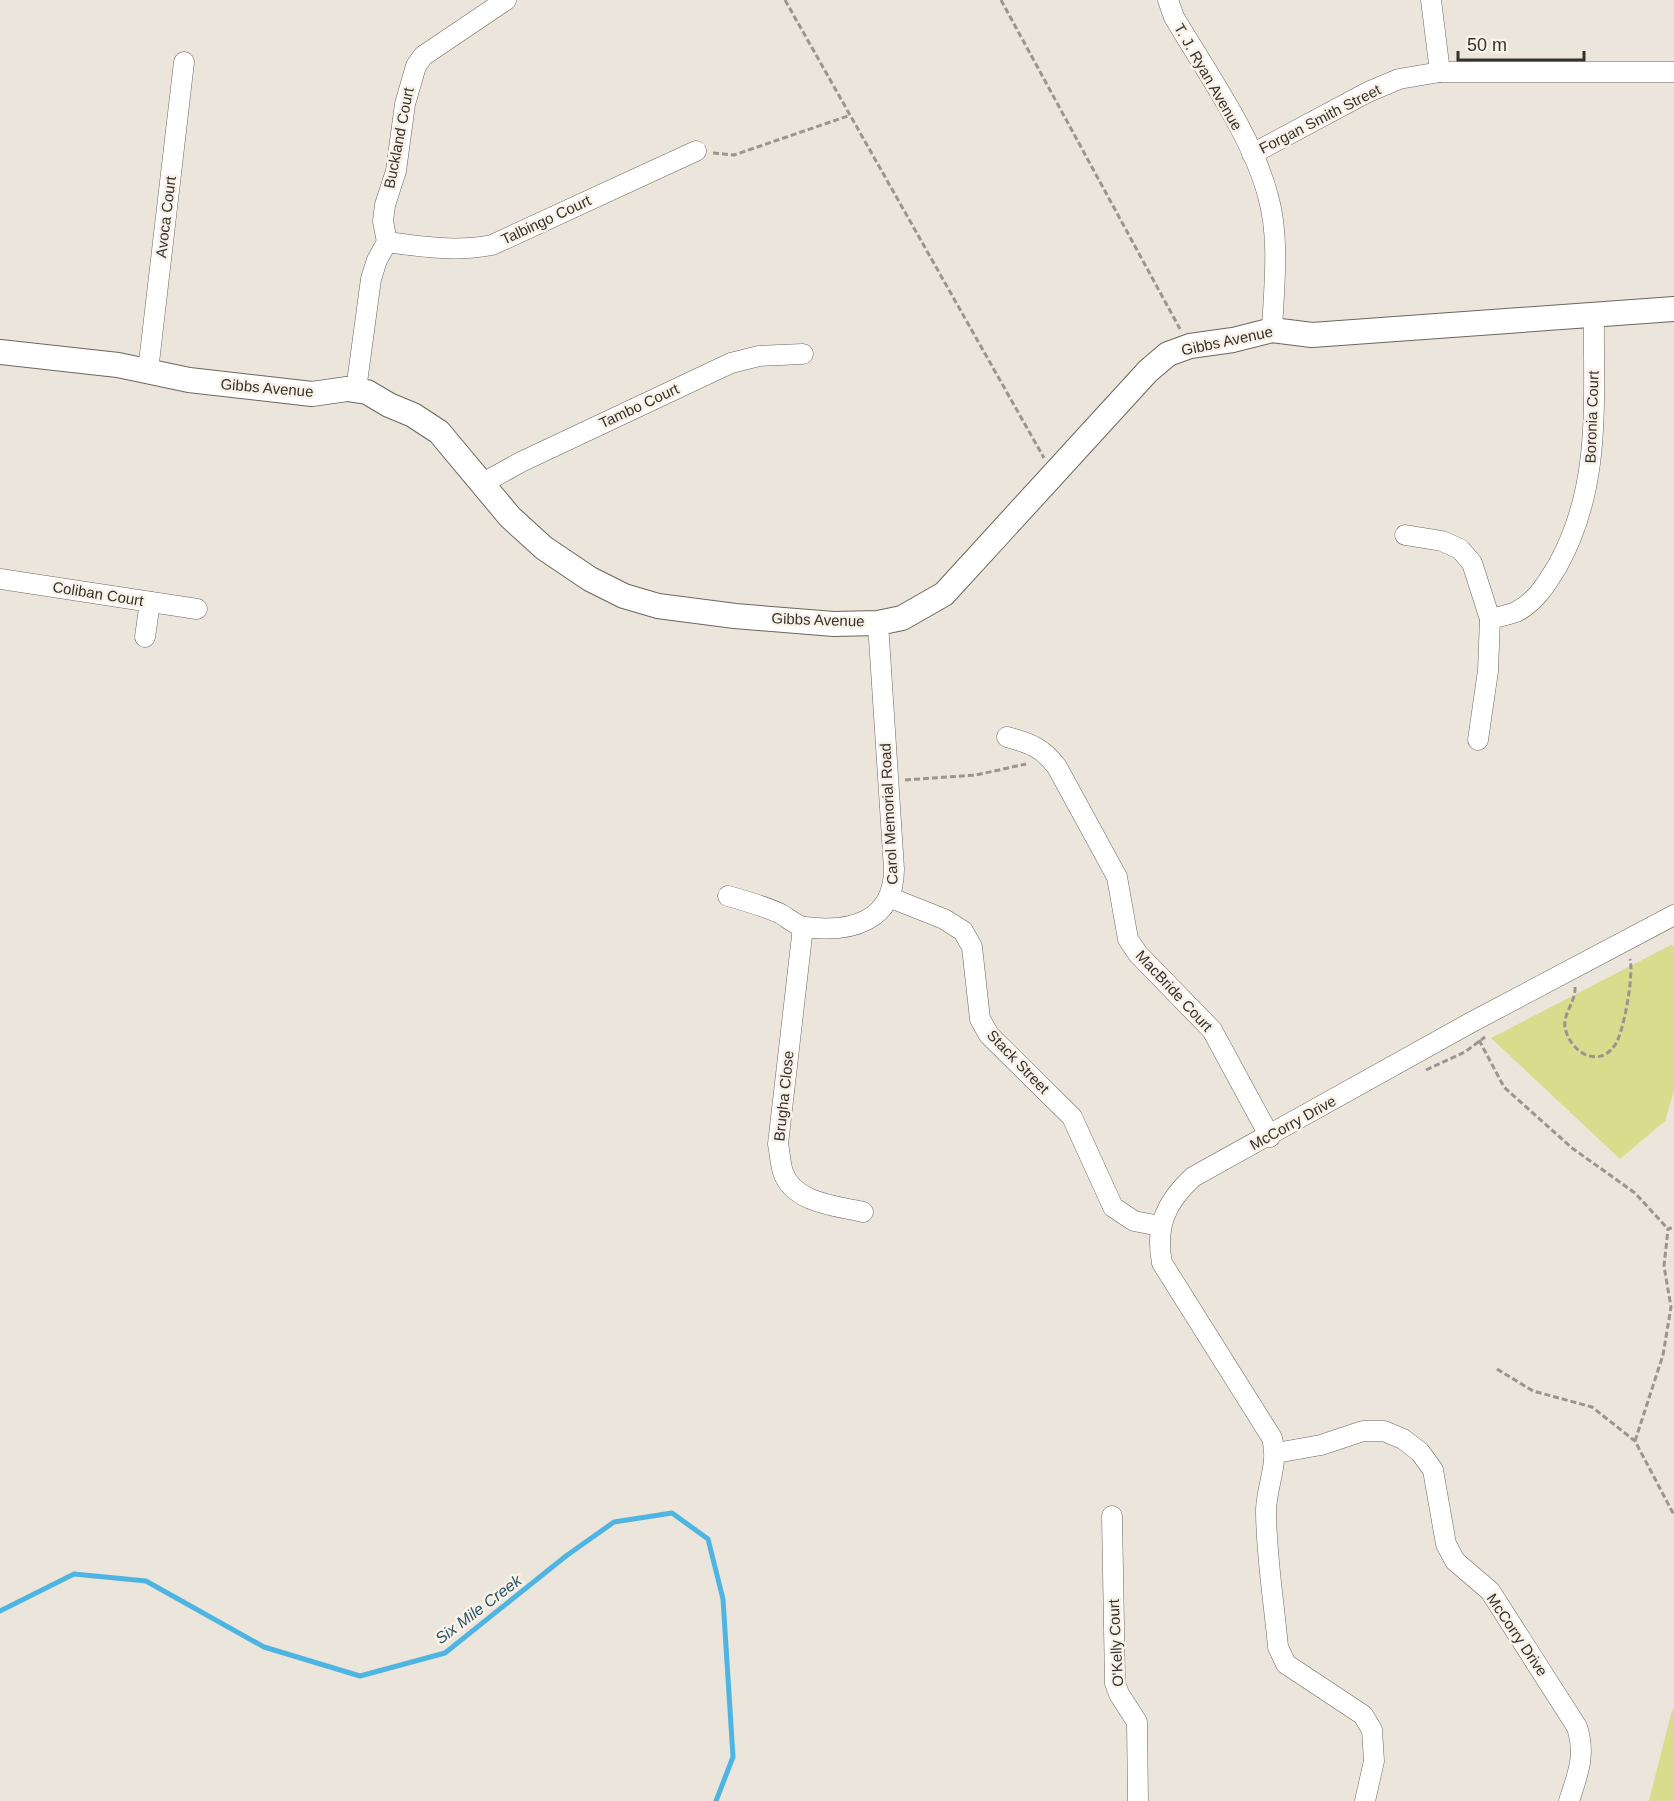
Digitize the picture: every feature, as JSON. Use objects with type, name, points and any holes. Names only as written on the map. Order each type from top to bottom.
[{"type":"street","name":"Buckland Court","points":[[387,242],[383,221],[385,205],[396,171],[405,104],[416,66],[423,56],[506,0]]},
{"type":"street","name":"T. J. Ryan Avenue","points":[[1168,0],[1174,17],[1252,154],[1269,197],[1273,239],[1272,330]]},
{"type":"street","points":[[1431,0],[1440,72]]},
{"type":"street","name":"Avoca Court","points":[[148,371],[184,62]]},
{"type":"street","name":"Forgan Smith Street","points":[[1252,154],[1368,92],[1399,80],[1440,72],[1674,72]]},
{"type":"street","name":"Talbingo Court","points":[[387,242],[467,250],[492,245],[696,151]]},
{"type":"street","points":[[356,390],[371,279],[377,260],[387,242]]},
{"type":"street","name":"Gibbs Avenue","points":[[0,352],[118,365],[189,380],[312,394],[356,390],[367,392],[413,415],[439,432],[510,517],[544,548],[590,579],[624,596],[658,606],[735,616],[834,624],[878,623],[902,618],[944,594],[1148,371],[1168,354],[1190,346],[1233,340],[1272,330],[1312,335],[1674,309]]},
{"type":"street","name":"Boronia Court","points":[[1490,619],[1517,611],[1544,590],[1572,538],[1585,501],[1592,462],[1594,315]]},
{"type":"street","name":"Tambo Court","points":[[483,483],[521,462],[731,363],[759,356],[803,354]]},
{"type":"street","points":[[1405,535],[1442,540],[1460,549],[1472,564],[1490,619],[1488,672],[1478,740]]},
{"type":"street","name":"Coliban Court","points":[[0,579],[197,609]]},
{"type":"street","points":[[145,637],[150,602]]},
{"type":"street","name":"Carol Memorial Road","points":[[803,927],[861,923],[879,912],[891,898],[894,869],[878,623]]},
{"type":"street","points":[[1007,737],[1033,744],[1043,750]]},
{"type":"street","name":"MacBride Court","points":[[1043,750],[1058,767],[1118,877],[1128,939],[1138,954],[1212,1030],[1270,1137]]},
{"type":"street","points":[[728,896],[780,914],[803,927]]},
{"type":"street","name":"Stack Street","points":[[891,898],[944,919],[963,931],[972,947],[980,1018],[989,1035],[1072,1117],[1113,1207],[1134,1221],[1160,1226]]},
{"type":"street","name":"McCorry Drive","points":[[1569,1801],[1582,1760],[1582,1743],[1577,1726],[1490,1592],[1455,1561],[1446,1544],[1433,1470],[1420,1452],[1403,1439],[1384,1431],[1363,1431],[1321,1445],[1276,1453],[1272,1438],[1162,1263],[1159,1245],[1160,1226],[1167,1206],[1193,1178],[1270,1137],[1470,1023],[1674,915]]},
{"type":"street","name":"Brugha Close","points":[[803,927],[778,1144],[783,1174],[799,1192],[818,1202],[863,1212]]},
{"type":"street","points":[[1276,1453],[1275,1467],[1267,1490],[1266,1513],[1278,1647],[1286,1664],[1363,1715],[1372,1730],[1374,1761],[1365,1801]]},
{"type":"street","name":"O'Kelly Court","points":[[1112,1516],[1115,1683],[1119,1695],[1137,1722],[1138,1801]]},
{"type":"path","points":[[785,0],[848,116],[1054,475]]},
{"type":"path","points":[[1001,0],[1190,346]]},
{"type":"path","points":[[696,151],[734,155],[848,116]]},
{"type":"path","points":[[888,781],[976,776],[1029,763],[1043,750]]},
{"type":"path","points":[[1574,985],[1575,997],[1565,1024],[1568,1037],[1583,1055],[1595,1056],[1607,1053],[1616,1043],[1620,1033],[1632,974],[1628,955]]},
{"type":"path","points":[[1564,991],[1583,980]]},
{"type":"path","points":[[1470,1023],[1503,1087],[1572,1148],[1635,1193],[1668,1229],[1664,1266],[1671,1307],[1663,1355],[1635,1441]]},
{"type":"path","points":[[1422,1071],[1465,1052],[1493,1030]]},
{"type":"path","points":[[1668,1229],[1674,1227]]},
{"type":"path","points":[[1497,1369],[1533,1391],[1592,1407],[1635,1441],[1674,1515]]},
{"type":"green space","points":[[1671,945],[1674,946],[1674,1091],[1665,1121],[1620,1159],[1491,1038]]},
{"type":"green space","points":[[1674,1707],[1674,1801],[1649,1801],[1671,1714]]},
{"type":"waterway","name":"Six Mile Creek","points":[[0,1611],[74,1574],[146,1581],[264,1647],[360,1676],[445,1653],[566,1556],[614,1522],[672,1513],[708,1539],[723,1599],[733,1757],[716,1801]]}]
